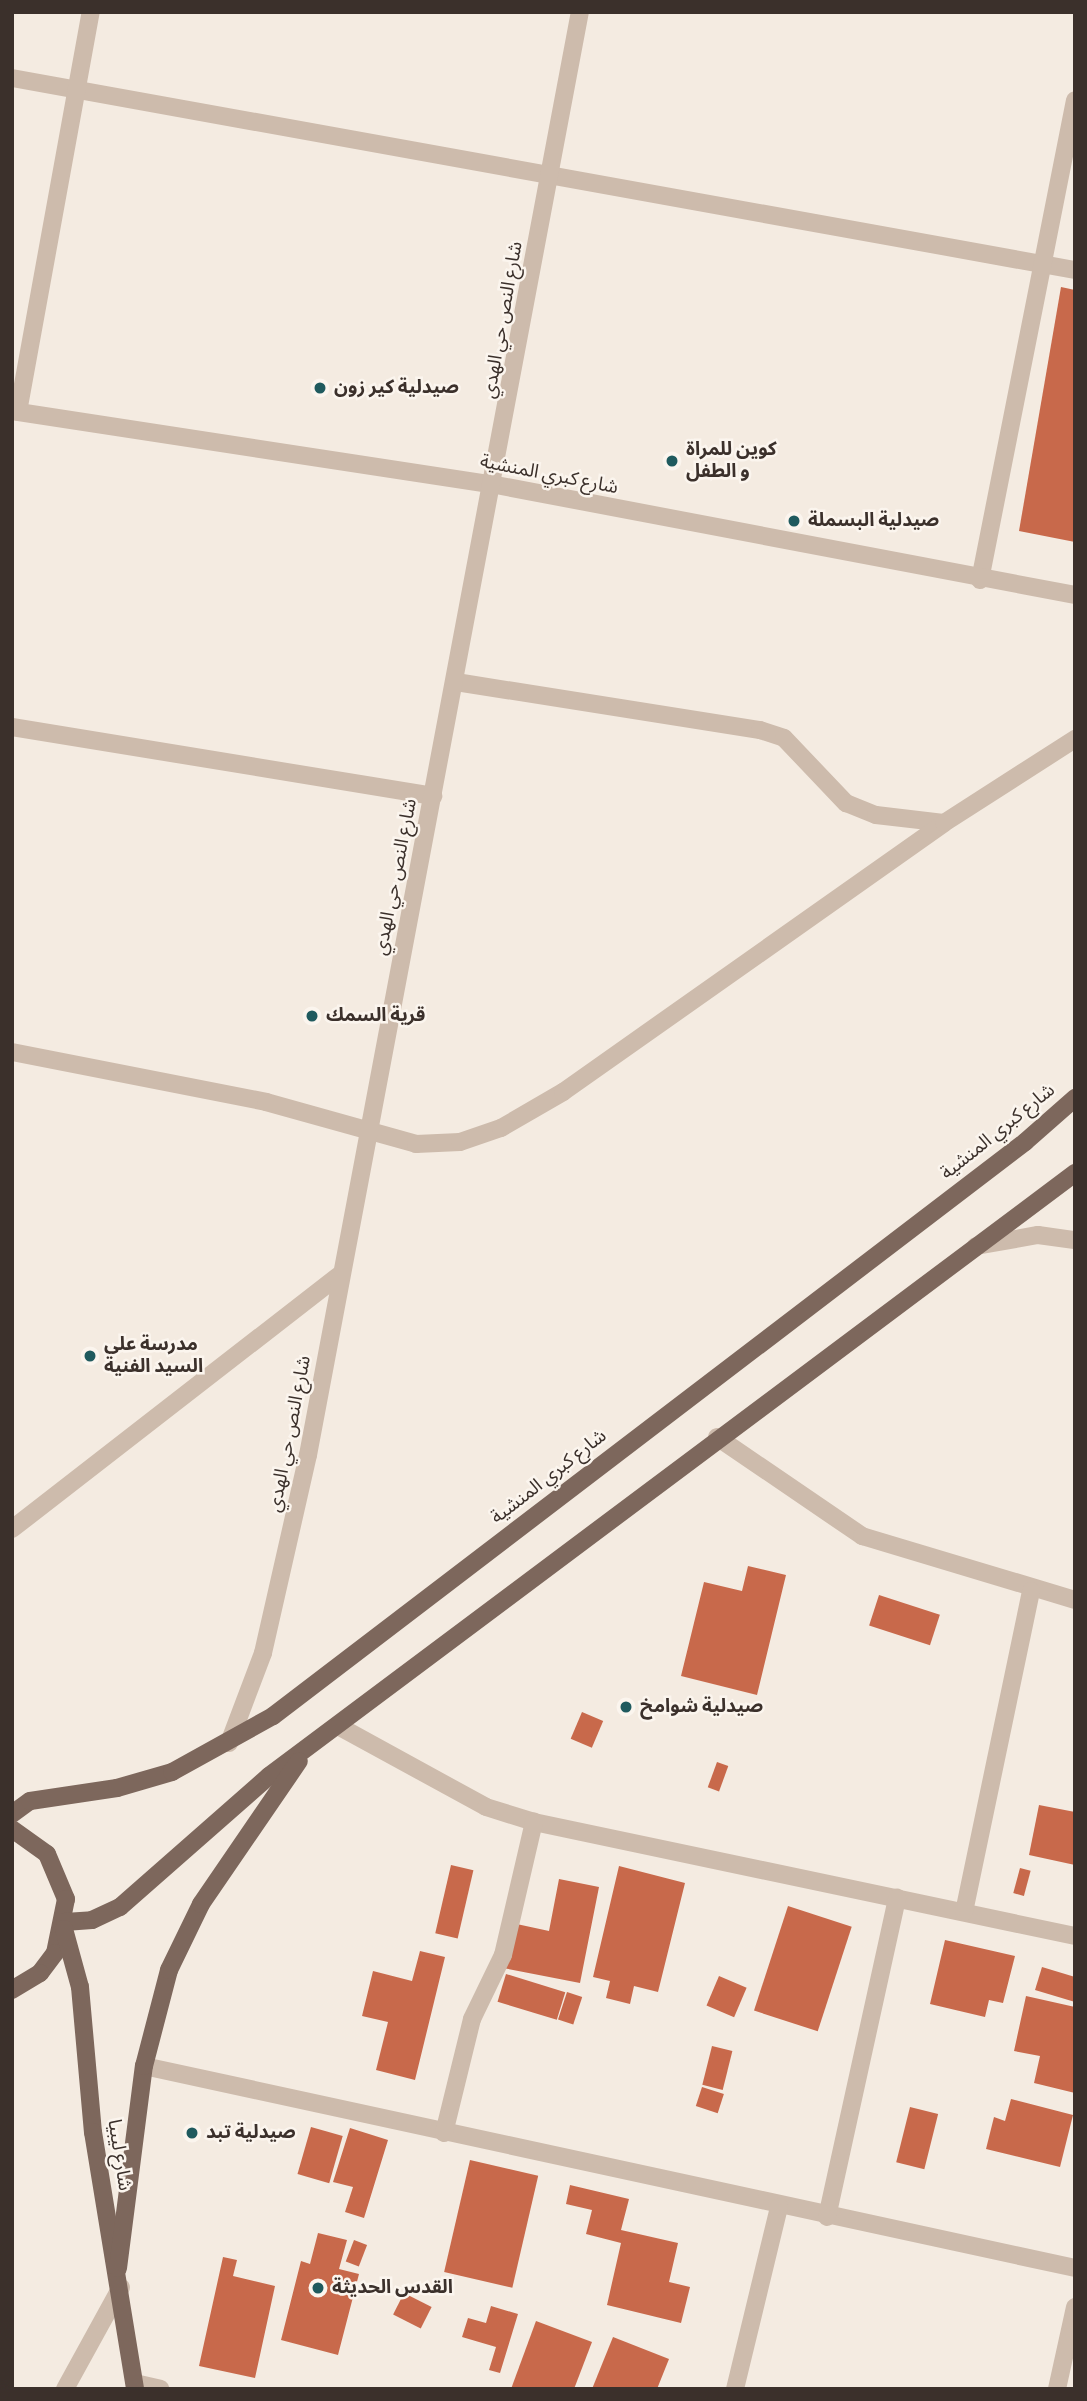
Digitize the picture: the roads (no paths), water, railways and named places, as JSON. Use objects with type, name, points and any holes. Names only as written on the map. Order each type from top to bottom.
[{"type":"main road","name":"شارع كبري المنشية","points":[[12,1814],[41,1798],[149,1780],[229,1743],[356,1655],[676,1404],[1026,1142],[1075,1098]]},
{"type":"main road","points":[[12,1990],[40,1973],[65,1926],[92,1920],[120,1907],[211,1822],[340,1727],[717,1437],[1075,1173]]},
{"type":"main road","points":[[118,2268],[144,2066],[160,1997],[186,1933],[303,1755]]},
{"type":"main road","name":"شارع ليبيا","points":[[12,1829],[47,1854],[59,1875],[65,1926],[80,1987],[93,2132],[118,2268],[135,2386]]},
{"type":"street","points":[[15,412],[79,90],[91,12]]},
{"type":"street","name":"شارع النص حي الهدي","points":[[229,1743],[275,1609],[496,485],[580,12]]},
{"type":"street","points":[[12,78],[549,179],[1075,270]]},
{"type":"street","points":[[980,580],[1075,100]]},
{"type":"street","name":"شارع كبري المنشية","points":[[15,412],[496,485],[980,580],[1075,595]]},
{"type":"street","points":[[456,682],[760,730],[784,738],[846,803],[876,815],[944,823]]},
{"type":"street","points":[[12,727],[433,796]]},
{"type":"street","points":[[12,1052],[215,1090],[370,1129],[416,1144],[460,1142],[501,1128],[563,1092],[944,823],[1075,739]]},
{"type":"street","points":[[976,1246],[1038,1235],[1075,1240]]},
{"type":"street","points":[[12,1529],[339,1275]]},
{"type":"street","points":[[717,1437],[862,1536],[1031,1591],[1075,1600]]},
{"type":"street","points":[[964,1912],[1031,1591]]},
{"type":"street","points":[[340,1727],[486,1807],[534,1822],[1075,1936]]},
{"type":"street","points":[[444,2133],[472,2019],[503,1955],[534,1822]]},
{"type":"street","points":[[827,2217],[897,1898]]},
{"type":"street","points":[[144,2066],[779,2207],[1075,2268]]},
{"type":"street","points":[[735,2389],[779,2207]]},
{"type":"street","points":[[65,2389],[121,2287]]},
{"type":"street","points":[[1057,2389],[1075,2307]]},
{"type":"street","points":[[135,2386],[160,2389]]},
{"type":"place","name":"صيدلية كير زون","points":[[320,388]]},
{"type":"place","name":"كوين للمراة و الطفل","points":[[672,461]]},
{"type":"place","name":"صيدلية البسملة","points":[[794,521]]},
{"type":"place","name":"قرية السمك","points":[[312,1016]]},
{"type":"place","name":"مدرسة علي السيد الفنية","points":[[90,1356]]},
{"type":"place","name":"صيدلية شوامخ","points":[[626,1707]]},
{"type":"place","name":"صيدلية تبد","points":[[192,2133]]},
{"type":"place","name":"القدس الحديثة","points":[[318,2288]]}]
